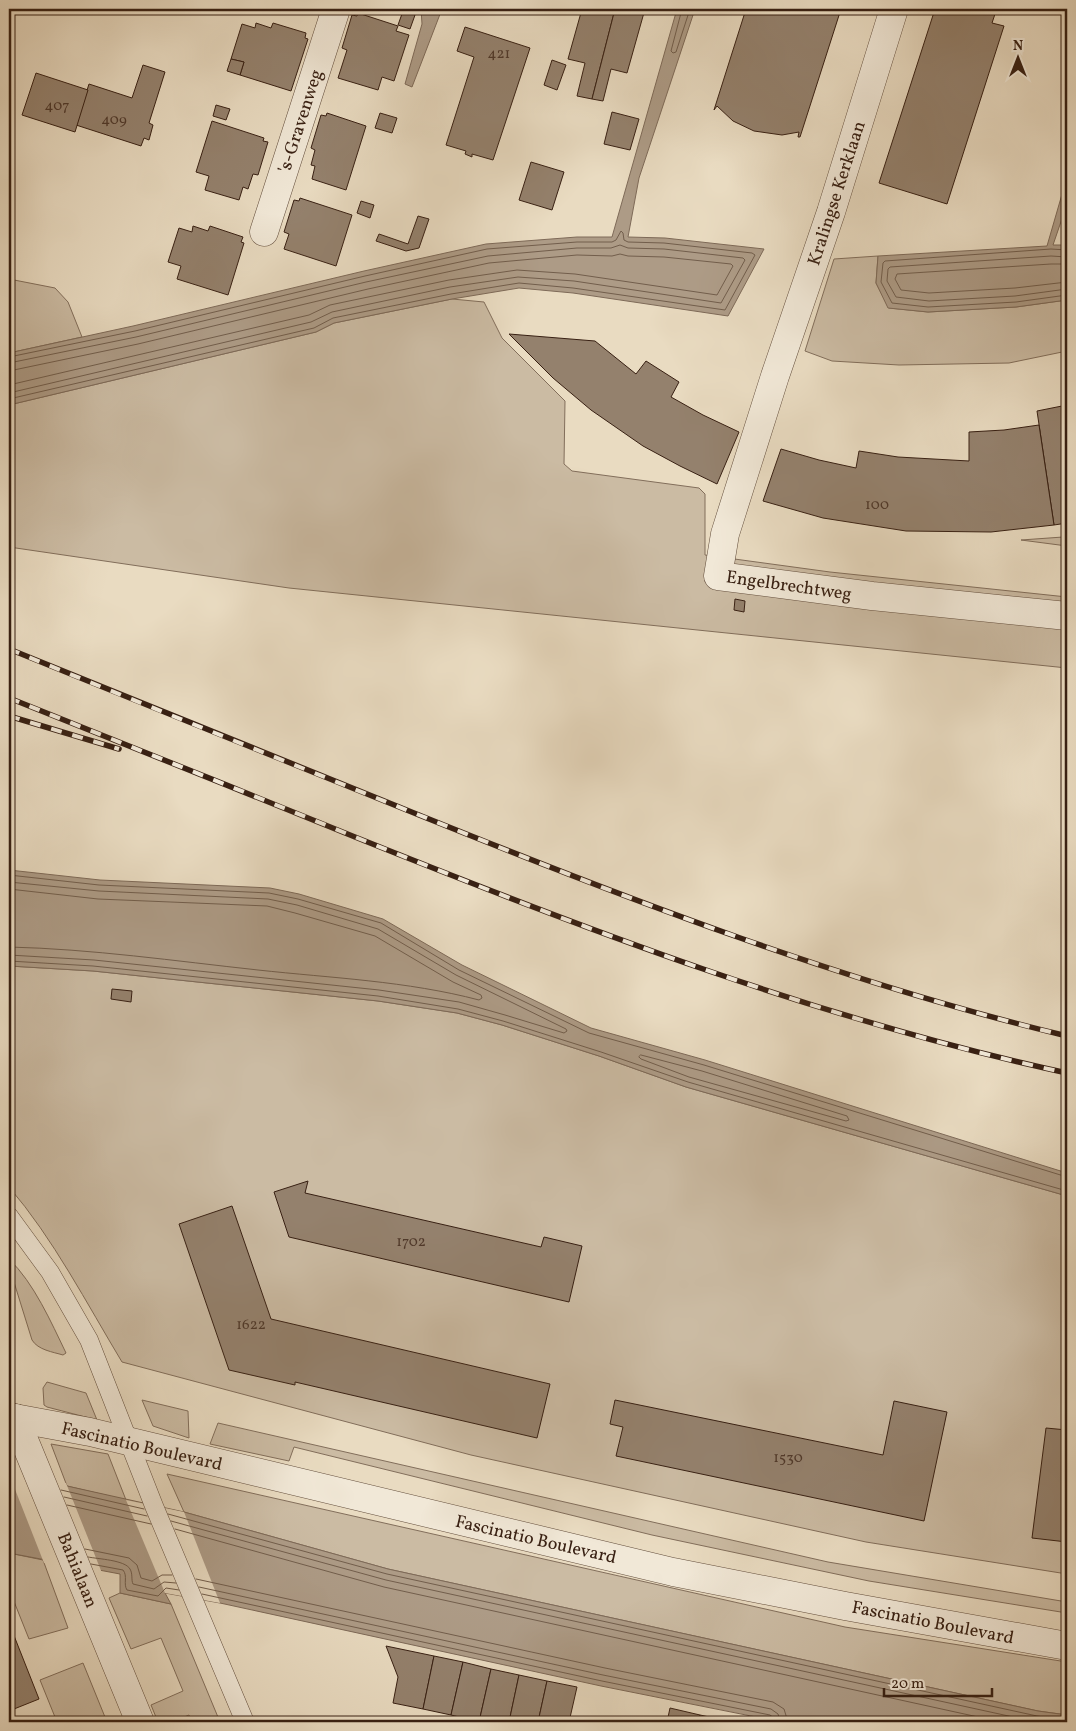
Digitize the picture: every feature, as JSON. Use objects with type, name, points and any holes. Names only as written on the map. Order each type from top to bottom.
[{"type":"street","name":"'s-Gravenweg","points":[[264,232],[336,9]]},
{"type":"street","name":"Kralingse Kerklaan","points":[[775,376],[831,212],[894,9]]},
{"type":"street","name":"Engelbrechtweg","points":[[775,376],[725,534],[718,576],[872,596],[1067,616]]},
{"type":"street","name":"Fascinatio Boulevard","points":[[12,1418],[129,1441],[673,1572],[845,1606],[1067,1646]]},
{"type":"street","name":"Bahialaan","points":[[12,1418],[38,1473],[140,1722]]},
{"type":"lane","points":[[9,1216],[50,1272],[78,1320],[102,1372],[154,1506],[245,1722]]},
{"type":"shaded area","points":[[878,256],[876,283],[889,308],[928,312],[1016,307],[1067,300],[1067,351],[1009,363],[899,365],[832,361],[805,351],[834,259]]},
{"type":"shaded area","points":[[9,279],[55,288],[68,302],[82,337],[9,353]]},
{"type":"shaded area","points":[[452,299],[484,302],[502,338],[565,401],[564,464],[572,471],[699,488],[705,494],[705,555],[830,572],[1067,597],[1067,668],[289,588],[9,547],[9,405],[316,332],[334,323]]},
{"type":"shaded area","points":[[1063,537],[1067,537],[1067,546],[1021,540]]},
{"type":"shaded area","points":[[9,966],[93,971],[378,1001],[457,1013],[502,1025],[599,1056],[686,1087],[1067,1196],[1067,1574],[866,1542],[471,1455],[122,1362],[55,1249],[9,1187]]},
{"type":"shaded area","points":[[9,1259],[26,1279],[41,1303],[66,1353],[63,1355],[50,1352],[32,1340],[9,1266]]},
{"type":"shaded area","points":[[47,1382],[86,1393],[97,1420],[44,1405],[43,1388]]},
{"type":"shaded area","points":[[142,1400],[188,1411],[189,1438],[153,1426]]},
{"type":"shaded area","points":[[218,1423],[828,1562],[1067,1602],[1067,1613],[869,1581],[652,1535],[294,1447],[289,1461],[210,1444]]},
{"type":"shaded area","points":[[51,1444],[108,1454],[126,1500],[67,1486]]},
{"type":"shaded area","points":[[167,1474],[845,1627],[1067,1662],[1067,1715],[1038,1711],[388,1569],[184,1512]]},
{"type":"shaded area","points":[[9,1553],[43,1560],[68,1628],[29,1639],[9,1589]]},
{"type":"shaded area","points":[[120,1593],[171,1604],[220,1722],[192,1722],[189,1715],[172,1722],[158,1722],[151,1705],[183,1691],[161,1638],[131,1649],[109,1598]]},
{"type":"shaded area","points":[[83,1663],[107,1722],[57,1722],[40,1680]]},
{"type":"water","points":[[421,9],[442,9],[412,87],[405,84],[422,24]]},
{"type":"water","points":[[677,9],[695,9],[639,178],[628,237],[665,238],[764,249],[728,316],[573,293],[519,288],[452,299],[334,323],[316,332],[9,405],[9,353],[486,244],[577,237],[612,237]]},
{"type":"water","points":[[1067,177],[1067,204],[1053,245],[1067,245],[1067,300],[1016,307],[928,312],[888,308],[876,283],[878,256],[1047,246]]},
{"type":"water","points":[[9,870],[100,880],[270,888],[299,894],[383,919],[462,965],[591,1028],[705,1060],[1067,1173],[1067,1196],[686,1087],[599,1056],[502,1025],[457,1013],[378,1001],[93,971],[9,966]]},
{"type":"water","points":[[9,1476],[67,1486],[184,1512],[388,1569],[1038,1711],[1067,1715],[1067,1722],[781,1722],[601,1686],[220,1603],[165,1593],[171,1604],[120,1593],[120,1574],[9,1553]]},
{"type":"pier","points":[[9,1474],[66,1483],[102,1573],[44,1563]]},
{"type":"pier","points":[[126,1500],[184,1512],[220,1603],[165,1593]]},
{"type":"building","points":[[582,9],[615,9],[592,99],[577,96],[585,63],[568,59]]},
{"type":"building","points":[[615,9],[645,9],[627,73],[611,69],[603,101],[592,99]]},
{"type":"building","points":[[746,9],[841,9],[800,137],[798,137],[799,132],[782,135],[754,131],[733,121],[717,106],[714,110]]},
{"type":"building","points":[[935,9],[979,9],[995,14],[992,23],[1004,26],[947,204],[879,183]]},
{"type":"building","points":[[403,11],[415,15],[410,29],[398,25]]},
{"type":"building","points":[[358,13],[398,26],[396,31],[409,35],[394,81],[382,77],[378,90],[338,78],[347,50],[342,48],[352,15],[357,16]]},
{"type":"building","points":[[256,23],[271,28],[273,23],[306,33],[305,38],[308,39],[291,91],[240,75],[244,62],[231,59],[242,24],[255,28]]},
{"type":"building","points":[[465,27],[530,48],[493,160],[472,154],[472,157],[465,154],[466,151],[446,145],[474,57],[457,51]]},
{"type":"building","points":[[231,59],[244,62],[240,75],[227,71]]},
{"type":"building","points":[[552,60],[566,65],[557,90],[544,85]]},
{"type":"building","points":[[143,65],[165,72],[149,123],[153,125],[149,140],[144,138],[141,146],[76,125],[89,84],[132,98]]},
{"type":"building","points":[[36,73],[88,90],[75,132],[22,115]]},
{"type":"building","points":[[216,105],[230,109],[226,120],[213,116]]},
{"type":"building","points":[[612,112],[639,119],[630,150],[604,144]]},
{"type":"building","points":[[327,113],[366,126],[346,190],[312,179],[315,166],[311,165],[315,150],[311,148],[321,115],[326,116]]},
{"type":"building","points":[[380,113],[397,118],[392,133],[375,128]]},
{"type":"building","points":[[212,121],[264,138],[263,141],[268,142],[258,175],[253,174],[248,189],[243,187],[239,200],[205,190],[209,176],[196,172]]},
{"type":"building","points":[[531,162],[564,172],[552,210],[519,200]]},
{"type":"building","points":[[300,198],[352,215],[336,266],[284,249],[289,234],[284,232],[294,200],[299,201]]},
{"type":"building","points":[[361,201],[374,205],[370,218],[357,213]]},
{"type":"building","points":[[418,216],[429,219],[419,248],[406,251],[376,241],[379,234],[408,244]]},
{"type":"building","points":[[193,226],[208,231],[210,226],[243,237],[241,242],[244,243],[228,295],[177,279],[181,266],[168,262],[179,228],[192,232]]},
{"type":"building","points":[[509,334],[595,341],[636,374],[646,361],[679,382],[671,397],[739,432],[717,484],[643,446],[591,410],[553,378]]},
{"type":"building","points":[[1067,405],[1067,523],[1054,525],[1037,411]]},
{"type":"building","points":[[1039,425],[1054,525],[991,532],[906,531],[823,518],[763,501],[781,449],[856,468],[859,451],[898,457],[969,461],[969,432]]},
{"type":"building","points":[[735,599],[745,601],[744,612],[734,610]]},
{"type":"building","points":[[112,989],[132,991],[131,1002],[111,999]]},
{"type":"building","points":[[308,1181],[305,1193],[541,1247],[544,1237],[582,1246],[569,1302],[289,1237],[274,1192]]},
{"type":"building","points":[[232,1206],[271,1319],[550,1384],[537,1438],[295,1382],[295,1385],[229,1370],[179,1224]]},
{"type":"building","points":[[615,1400],[883,1455],[894,1401],[947,1412],[924,1521],[616,1456],[623,1427],[610,1424]]},
{"type":"building","points":[[1046,1428],[1067,1430],[1067,1542],[1032,1538]]},
{"type":"building","points":[[9,1623],[39,1699],[9,1711]]},
{"type":"building","points":[[386,1646],[434,1656],[423,1709],[393,1703],[398,1677]]},
{"type":"building","points":[[434,1656],[463,1662],[451,1715],[423,1709]]},
{"type":"building","points":[[463,1662],[491,1669],[479,1722],[451,1715]]},
{"type":"building","points":[[491,1669],[519,1675],[509,1722],[479,1722]]},
{"type":"building","points":[[519,1675],[547,1681],[538,1722],[509,1722]]},
{"type":"building","points":[[547,1681],[577,1687],[569,1722],[538,1722]]},
{"type":"building","points":[[670,1708],[700,1715],[698,1722],[667,1722]]},
{"type":"building","points":[[700,1715],[728,1721],[728,1722],[698,1722]]},
{"type":"railway","points":[[9,649],[498,847],[739,938],[902,991],[984,1015],[1067,1036]]},
{"type":"railway","points":[[9,698],[442,872],[618,939],[795,1000],[885,1027],[1067,1073]]},
{"type":"railway","points":[[9,716],[119,749]]}]
